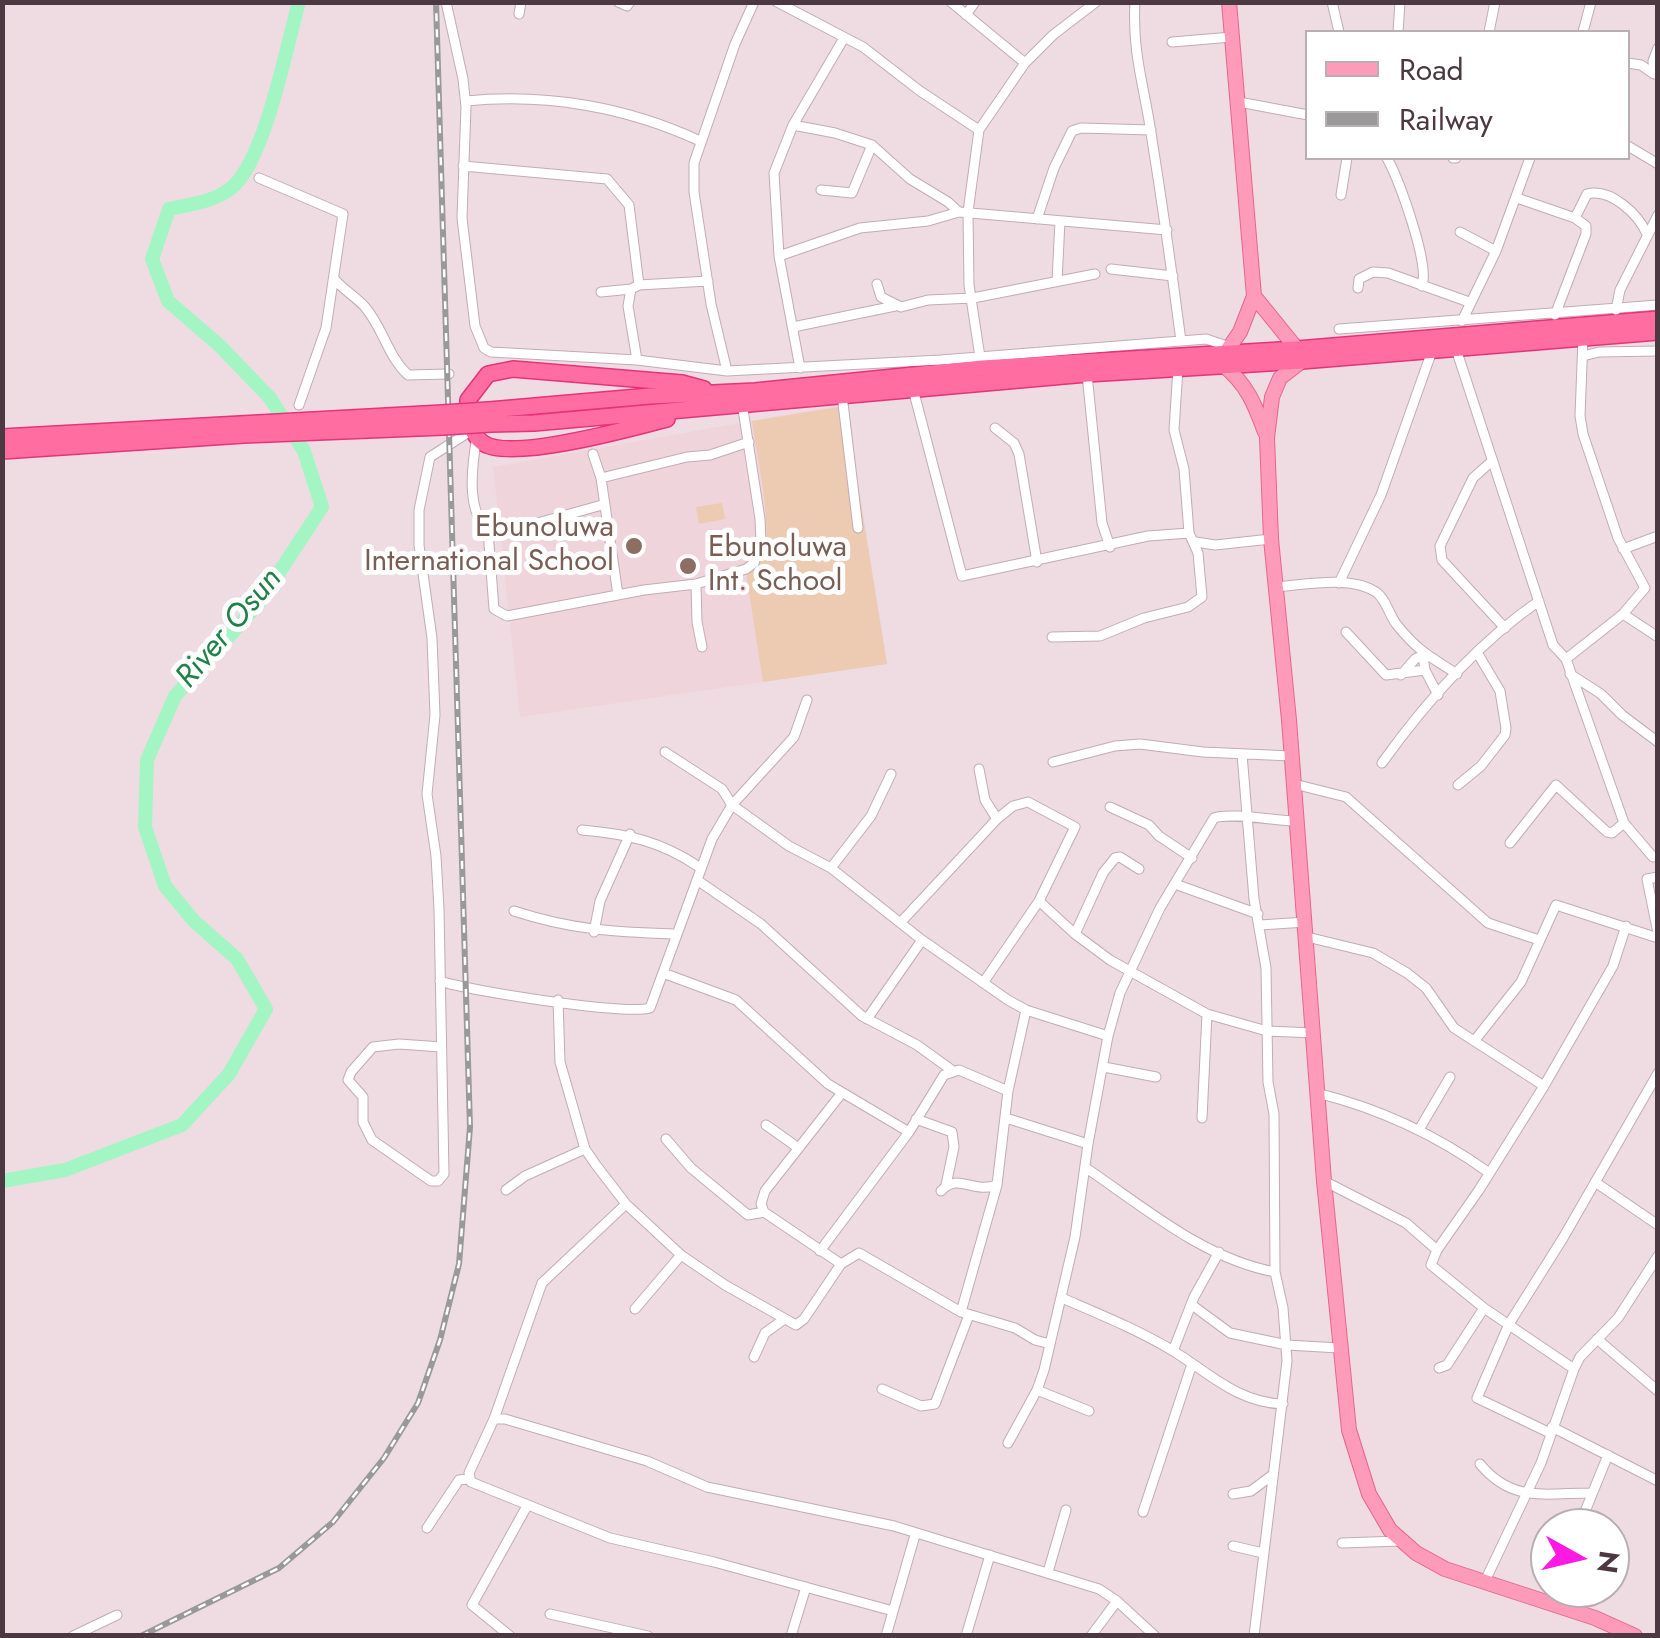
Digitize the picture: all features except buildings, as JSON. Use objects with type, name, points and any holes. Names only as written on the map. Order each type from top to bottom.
[{"type":"highway","points":[[1300,355],[1636,314],[1657,308]]},
{"type":"highway","points":[[490,417],[982,368],[1226,355],[1432,350],[1459,334],[1583,338],[1658,332]]},
{"type":"highway","points":[[2,451],[335,424],[742,404],[1178,368],[1226,355]]},
{"type":"highway","points":[[703,407],[664,420],[505,450],[484,444],[474,433],[468,400],[488,374],[512,369],[682,383],[718,393]]},
{"type":"highway","points":[[2,437],[242,430]]},
{"type":"main road","points":[[1229,2],[1254,296],[1226,355],[1250,393],[1268,438]]},
{"type":"main road","points":[[1254,296],[1300,355],[1275,389],[1268,438],[1271,539],[1324,1180],[1346,1410],[1359,1465],[1369,1494],[1400,1541],[1445,1569],[1596,1618],[1635,1636]]},
{"type":"street","points":[[446,2],[466,101],[462,218],[480,340],[491,352],[637,360],[727,370],[1214,339],[1226,355]]},
{"type":"street","points":[[618,2],[627,6],[630,2]]},
{"type":"street","points":[[777,2],[863,47],[979,130]]},
{"type":"street","points":[[951,2],[1025,62]]},
{"type":"street","points":[[966,15],[976,2]]},
{"type":"street","points":[[980,356],[964,212],[979,130],[1025,62],[1096,2]]},
{"type":"street","points":[[1135,2],[1135,58],[1151,130],[1181,341]]},
{"type":"street","points":[[1332,2],[1339,30]]},
{"type":"street","points":[[1398,30],[1400,2]]},
{"type":"street","points":[[1489,30],[1495,2]]},
{"type":"street","points":[[1584,30],[1592,2]]},
{"type":"street","points":[[727,370],[692,178],[700,141],[752,3]]},
{"type":"street","points":[[1172,42],[1232,37]]},
{"type":"street","points":[[800,368],[778,256],[774,174],[792,125],[844,38]]},
{"type":"street","points":[[1656,75],[1653,61],[1658,48]]},
{"type":"street","points":[[1630,62],[1656,75]]},
{"type":"street","points":[[466,101],[488,98],[601,106],[666,125],[700,141]]},
{"type":"street","points":[[1240,102],[1305,114]]},
{"type":"street","points":[[792,125],[872,145],[910,179],[964,212]]},
{"type":"street","points":[[1037,219],[1054,168],[1072,131],[1151,130]]},
{"type":"street","points":[[821,190],[852,193],[872,145]]},
{"type":"street","points":[[1630,147],[1658,164]]},
{"type":"street","points":[[1341,194],[1346,160]]},
{"type":"street","points":[[1388,160],[1410,214],[1425,273],[1422,286]]},
{"type":"street","points":[[1527,160],[1517,198],[1459,334],[1492,461],[1552,644],[1566,659],[1624,823],[1653,857]]},
{"type":"street","points":[[463,166],[606,180],[629,205],[635,287],[628,306],[637,360]]},
{"type":"street","points":[[259,178],[343,214],[326,328],[299,405]]},
{"type":"street","points":[[1575,218],[1588,194],[1596,192],[1612,198],[1636,216],[1647,234]]},
{"type":"street","points":[[1517,198],[1575,218],[1587,230],[1555,315]]},
{"type":"street","points":[[778,256],[860,228],[928,221],[964,212],[1167,230]]},
{"type":"street","points":[[1616,310],[1620,290],[1658,214]]},
{"type":"street","points":[[1056,282],[1060,221]]},
{"type":"street","points":[[1460,232],[1496,251]]},
{"type":"street","points":[[1110,269],[1173,276]]},
{"type":"street","points":[[1358,288],[1358,279],[1373,272],[1388,273],[1470,302]]},
{"type":"street","points":[[792,327],[928,300],[973,298],[1094,274]]},
{"type":"street","points":[[335,280],[365,307],[396,364],[408,375],[449,374]]},
{"type":"street","points":[[601,292],[708,281]]},
{"type":"street","points":[[877,284],[881,297],[895,306]]},
{"type":"street","points":[[1339,329],[1459,334],[1555,315],[1616,310],[1636,314]]},
{"type":"street","points":[[1583,338],[1580,416],[1584,434],[1623,549],[1645,588]]},
{"type":"street","points":[[1339,583],[1381,495],[1432,350]]},
{"type":"street","points":[[1583,356],[1658,351]]},
{"type":"street","points":[[512,369],[542,355]]},
{"type":"street","points":[[1052,637],[1100,636],[1144,618],[1188,608],[1202,597],[1197,543],[1173,422],[1178,368]]},
{"type":"street","points":[[1087,374],[1102,522],[1110,547]]},
{"type":"street","points":[[913,389],[960,573],[965,576],[1161,534],[1197,543],[1271,539]]},
{"type":"street","points":[[842,395],[858,528]]},
{"type":"street","points":[[488,531],[494,608],[498,614],[507,616],[696,584],[746,569],[759,554],[760,519],[742,404]]},
{"type":"street","points":[[994,428],[1014,443],[1019,454],[1037,562]]},
{"type":"street","points":[[441,1046],[372,1047],[348,1080],[363,1096],[364,1122],[372,1140],[431,1182],[444,1174],[440,981],[436,856],[427,794],[435,714],[432,638],[419,545],[419,510],[430,457],[474,433],[477,512],[481,525],[498,534],[602,505]]},
{"type":"street","points":[[601,478],[710,455],[749,442]]},
{"type":"street","points":[[593,454],[601,478],[618,595]]},
{"type":"street","points":[[1492,461],[1473,478],[1440,546],[1442,560],[1505,628]]},
{"type":"street","points":[[1623,549],[1658,536]]},
{"type":"street","points":[[1275,587],[1339,583],[1379,594],[1393,620],[1423,654],[1457,674]]},
{"type":"street","points":[[696,584],[696,622],[702,647]]},
{"type":"street","points":[[1645,588],[1658,589]]},
{"type":"street","points":[[1566,659],[1623,614],[1645,588]]},
{"type":"street","points":[[1382,763],[1412,721],[1457,674],[1539,602]]},
{"type":"street","points":[[1623,614],[1658,636]]},
{"type":"street","points":[[1346,632],[1383,673],[1401,675],[1425,670]]},
{"type":"street","points":[[1423,654],[1425,670],[1438,694]]},
{"type":"street","points":[[1401,675],[1414,658],[1423,654]]},
{"type":"street","points":[[1458,785],[1481,766],[1506,728],[1500,690],[1478,654]]},
{"type":"street","points":[[1570,674],[1601,694],[1622,716],[1658,742]]},
{"type":"street","points":[[440,981],[476,990],[646,1010],[654,1004],[674,934],[697,880],[698,867],[732,806],[794,737],[807,700]]},
{"type":"street","points":[[1052,762],[1115,746],[1140,744],[1291,756]]},
{"type":"street","points":[[665,752],[722,789],[732,806],[789,846],[831,868],[983,983],[1026,1010],[1108,1036]]},
{"type":"street","points":[[1242,754],[1266,968],[1268,1082],[1274,1114],[1275,1272],[1286,1345],[1254,1636]]},
{"type":"street","points":[[980,769],[985,800],[997,819]]},
{"type":"street","points":[[831,868],[871,816],[891,774]]},
{"type":"street","points":[[1294,784],[1346,797],[1488,923],[1539,940]]},
{"type":"street","points":[[1510,843],[1556,785],[1607,832],[1612,833],[1624,823]]},
{"type":"street","points":[[901,922],[997,819],[1024,801],[1076,826],[1039,900],[983,983]]},
{"type":"street","points":[[1110,807],[1149,825],[1158,836],[1192,858]]},
{"type":"street","points":[[1008,1443],[1037,1390],[1062,1298],[1108,1036],[1130,972],[1214,818],[1225,814],[1297,821]]},
{"type":"street","points":[[582,830],[630,834],[663,845],[698,867]]},
{"type":"street","points":[[594,932],[600,901],[630,834]]},
{"type":"street","points":[[1075,934],[1104,872],[1115,858],[1139,869]]},
{"type":"street","points":[[1475,1040],[1521,982],[1556,906],[1658,936],[1647,879],[1658,876]]},
{"type":"street","points":[[697,880],[761,924],[867,1019],[917,1045],[953,1071],[972,1074],[1008,1091]]},
{"type":"street","points":[[1175,884],[1259,920],[1306,929],[1373,953],[1426,988],[1454,1028],[1544,1086]]},
{"type":"street","points":[[1039,900],[1075,934],[1130,972],[1207,1014],[1267,1031],[1314,1034]]},
{"type":"street","points":[[514,911],[594,932],[674,934]]},
{"type":"street","points":[[1574,1369],[1432,1267],[1437,1250],[1480,1190],[1544,1086],[1612,966],[1626,926]]},
{"type":"street","points":[[867,1019],[922,940]]},
{"type":"street","points":[[663,973],[736,1000],[806,1067],[841,1094],[909,1132]]},
{"type":"street","points":[[558,1000],[560,1062],[585,1149],[626,1204],[682,1255],[783,1320],[800,1323],[841,1264],[854,1254],[864,1255],[965,1313],[1015,1328],[1050,1344]]},
{"type":"street","points":[[882,1389],[921,1406],[935,1404],[965,1313],[996,1185],[1008,1091],[1026,1010]]},
{"type":"street","points":[[1202,1118],[1207,1014]]},
{"type":"street","points":[[1104,1066],[1156,1078]]},
{"type":"street","points":[[820,1250],[909,1132],[944,1075],[953,1071]]},
{"type":"street","points":[[1658,1072],[1509,1324],[1477,1398],[1658,1481]]},
{"type":"street","points":[[1420,1128],[1450,1077]]},
{"type":"street","points":[[1318,1093],[1420,1128],[1488,1172]]},
{"type":"street","points":[[841,1094],[797,1146],[765,1191],[761,1204],[764,1212],[841,1264]]},
{"type":"street","points":[[1006,1118],[1088,1144]]},
{"type":"street","points":[[916,1119],[952,1132],[954,1147],[944,1188],[961,1182],[979,1189],[996,1185]]},
{"type":"street","points":[[766,1125],[797,1146]]},
{"type":"street","points":[[666,1140],[691,1168],[748,1215],[764,1212]]},
{"type":"street","points":[[506,1190],[525,1176],[585,1149]]},
{"type":"street","points":[[1086,1168],[1185,1234],[1242,1264],[1275,1272]]},
{"type":"street","points":[[1324,1180],[1406,1223],[1437,1250]]},
{"type":"street","points":[[1595,1182],[1658,1225]]},
{"type":"street","points":[[468,1479],[494,1420],[542,1283],[626,1204]]},
{"type":"street","points":[[1173,1351],[1218,1252]]},
{"type":"street","points":[[635,1308],[682,1255]]},
{"type":"street","points":[[1486,1580],[1528,1494],[1574,1369],[1618,1318],[1658,1256]]},
{"type":"street","points":[[1062,1298],[1173,1351],[1206,1376],[1256,1402],[1282,1404]]},
{"type":"street","points":[[1192,1306],[1230,1332],[1286,1345],[1340,1348]]},
{"type":"street","points":[[1439,1368],[1447,1364],[1484,1308]]},
{"type":"street","points":[[754,1357],[765,1333],[783,1320]]},
{"type":"street","points":[[1597,1339],[1658,1392]]},
{"type":"street","points":[[1143,1512],[1192,1364]]},
{"type":"street","points":[[1037,1390],[1089,1411]]},
{"type":"street","points":[[494,1420],[505,1418],[648,1461],[708,1487],[894,1526],[1048,1572],[1100,1589],[1155,1636]]},
{"type":"street","points":[[1586,1508],[1608,1455]]},
{"type":"street","points":[[1480,1464],[1501,1486],[1528,1494],[1591,1493]]},
{"type":"street","points":[[1233,1494],[1250,1491],[1271,1476]]},
{"type":"street","points":[[427,1528],[458,1480],[468,1479],[610,1538],[892,1610]]},
{"type":"street","points":[[510,1636],[472,1605],[527,1506]]},
{"type":"street","points":[[1048,1572],[1066,1510]]},
{"type":"street","points":[[886,1636],[915,1535]]},
{"type":"street","points":[[1342,1542],[1400,1541]]},
{"type":"street","points":[[1232,1546],[1263,1552]]},
{"type":"street","points":[[966,1636],[990,1554]]},
{"type":"street","points":[[791,1636],[806,1587]]},
{"type":"street","points":[[1091,1636],[1118,1601]]},
{"type":"street","points":[[550,1614],[648,1636]]},
{"type":"street","points":[[73,1636],[118,1615]]},
{"type":"shaded area","points":[[3,3],[1657,3],[1657,1635],[3,1636]]},
{"type":"shaded area","name":"Ebunoluwa Int. School","points":[[846,404],[887,664],[520,717],[493,467]]},
{"type":"shaded area","points":[[845,406],[887,664],[763,682],[746,573],[763,557],[766,545],[763,491],[752,421]]},
{"type":"shaded area","points":[[722,503],[725,519],[699,524],[696,507]]},
{"type":"waterway","name":"River Osun","points":[[2,1181],[65,1170],[182,1125],[229,1074],[266,1009],[237,959],[194,921],[165,886],[145,827],[147,760],[175,696],[259,603],[322,507],[304,451],[270,398],[220,346],[168,301],[152,259],[169,209],[225,193],[249,164],[275,95],[299,2]]},
{"type":"railway","points":[[141,1636],[279,1568],[333,1522],[384,1458],[418,1403],[440,1340],[459,1264],[470,1127],[436,2]]},
{"type":"place","name":"Ebunoluwa International School","points":[[634,546]]},
{"type":"place","name":"Ebunoluwa Int. School","points":[[688,566]]}]
